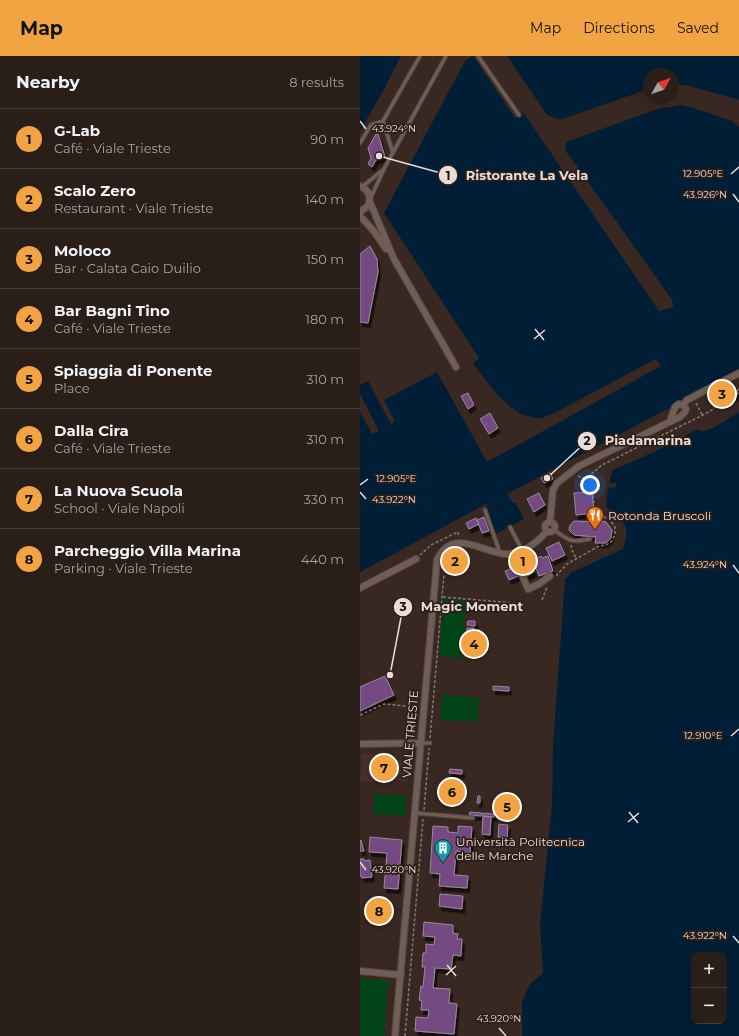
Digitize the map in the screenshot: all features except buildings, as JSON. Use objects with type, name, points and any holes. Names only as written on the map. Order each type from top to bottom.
[{"type":"street","points":[[361,187],[368,192],[370,201],[394,260]]},
{"type":"street","points":[[360,212],[366,209],[370,201]]},
{"type":"street","points":[[360,216],[373,230],[394,260],[456,367]]},
{"type":"street","points":[[670,421],[674,407],[679,404],[683,405],[693,397],[739,373]]},
{"type":"street","points":[[550,522],[553,490],[557,483],[579,466],[682,415],[686,409],[683,405]]},
{"type":"street","points":[[460,544],[472,544],[500,553],[513,554],[532,546],[547,531],[551,532],[554,530],[554,525],[550,522]]},
{"type":"street","points":[[547,531],[544,526],[550,522]]},
{"type":"street","name":"VIALE TRIESTE","points":[[395,1036],[437,560],[445,549],[460,544]]},
{"type":"street","points":[[513,554],[528,589],[539,584],[550,576]]},
{"type":"street","points":[[360,588],[416,559]]},
{"type":"street","points":[[360,744],[421,743]]},
{"type":"street","points":[[360,971],[401,975]]},
{"type":"lane","points":[[360,144],[371,125],[383,121],[420,56]]},
{"type":"lane","points":[[370,201],[385,167],[446,56]]},
{"type":"lane","points":[[478,56],[519,115]]},
{"type":"lane","points":[[383,121],[393,153]]},
{"type":"lane","points":[[361,187],[385,167]]},
{"type":"lane","points":[[484,510],[500,553]]},
{"type":"lane","points":[[510,527],[522,550]]},
{"type":"lane","points":[[554,530],[574,542],[590,539]]},
{"type":"lane","points":[[421,743],[430,743]]},
{"type":"lane","points":[[415,813],[473,818]]},
{"type":"path","points":[[693,397],[702,415]]},
{"type":"path","points":[[571,472],[582,478],[588,477],[602,464],[702,415],[724,401]]},
{"type":"path","points":[[416,559],[431,545],[458,532],[460,544]]},
{"type":"path","points":[[571,541],[572,550],[577,558]]},
{"type":"path","points":[[405,1036],[444,574]]},
{"type":"path","points":[[442,596],[514,603]]},
{"type":"path","points":[[360,715],[384,704],[418,707]]},
{"type":"shaded area","points":[[362,753],[376,754],[376,758],[408,761],[406,781],[374,778],[373,783],[360,781]]},
{"type":"green space","points":[[444,599],[466,601],[461,658],[439,656]]},
{"type":"green space","points":[[442,694],[480,698],[477,722],[440,719]]},
{"type":"green space","points":[[374,794],[406,796],[405,816],[373,814]]},
{"type":"green space","points":[[360,978],[388,981],[384,1036],[360,1036]]},
{"type":"water","points":[[360,56],[401,56],[386,86],[360,131]]},
{"type":"water","points":[[473,56],[515,118],[523,112],[659,311],[673,307],[672,300],[565,150],[566,142],[657,109],[679,105],[691,107],[733,121],[739,127],[739,371],[507,494],[513,503],[515,502],[524,519],[496,534],[488,516],[490,515],[486,504],[360,572],[360,412],[372,434],[379,431],[360,393],[360,385],[368,381],[391,424],[395,422],[384,400],[437,372],[487,462],[661,366],[656,359],[555,413],[544,418],[537,419],[527,417],[509,406],[500,398],[473,363],[479,358],[384,213],[465,61]]},
{"type":"water","points":[[507,56],[739,56],[739,100],[689,86],[679,85],[679,68],[643,68],[643,91],[560,120],[547,115]]},
{"type":"water","points":[[739,412],[739,1036],[522,1036],[522,1002],[529,985],[543,973],[540,924],[552,805],[553,746],[565,579],[572,572],[623,548],[625,533],[624,524],[618,516],[606,507],[608,488],[616,487],[616,483],[609,483],[613,470],[660,449],[698,429],[702,431],[713,428]]},
{"type":"pier","points":[[401,56],[403,56],[388,88],[386,86]]},
{"type":"pier","points":[[505,56],[507,56],[547,115],[560,120],[643,91],[643,93],[560,122],[545,116]]},
{"type":"pier","points":[[679,85],[689,86],[739,100],[739,102],[679,87]]},
{"type":"pier","points":[[679,103],[692,105],[734,119],[739,127],[733,121],[691,107],[679,105],[657,109],[566,141],[565,150],[672,300],[673,307],[666,309],[665,307],[671,305],[670,301],[563,150],[565,140],[657,107]]},
{"type":"pier","points":[[656,359],[657,361],[556,415],[539,421],[519,416],[510,408],[513,408],[520,414],[539,419],[555,413]]},
{"type":"pier","points":[[739,410],[739,412],[713,428],[702,431],[698,429],[660,449],[610,472],[612,468],[659,447],[697,427],[702,429],[712,426]]},
{"type":"pier","points":[[608,510],[620,517],[626,528],[626,537],[623,549],[572,572],[563,581],[571,570],[621,547],[624,537],[624,529],[619,518]]},
{"type":"place","name":"Ristorante La Vela","points":[[379,156]]},
{"type":"place","name":"Moloco","points":[[722,394]]},
{"type":"place","name":"Piadamarina","points":[[547,478]]},
{"type":"place","name":"Rotonda Bruscoli","points":[[595,530]]},
{"type":"place","name":"Scalo Zero","points":[[455,561]]},
{"type":"place","name":"G-Lab","points":[[523,561]]},
{"type":"place","name":"Bar Bagni Tino","points":[[474,644]]},
{"type":"place","name":"Magic Moment","points":[[390,675]]},
{"type":"place","name":"La Nuova Scuola","points":[[384,768]]},
{"type":"place","name":"Dalla Cira","points":[[452,792]]},
{"type":"place","name":"Spiaggia di Ponente","points":[[507,807]]},
{"type":"place","name":"Università Politecnica delle Marche","points":[[443,863]]},
{"type":"place","name":"Parcheggio Villa Marina","points":[[379,911]]}]
